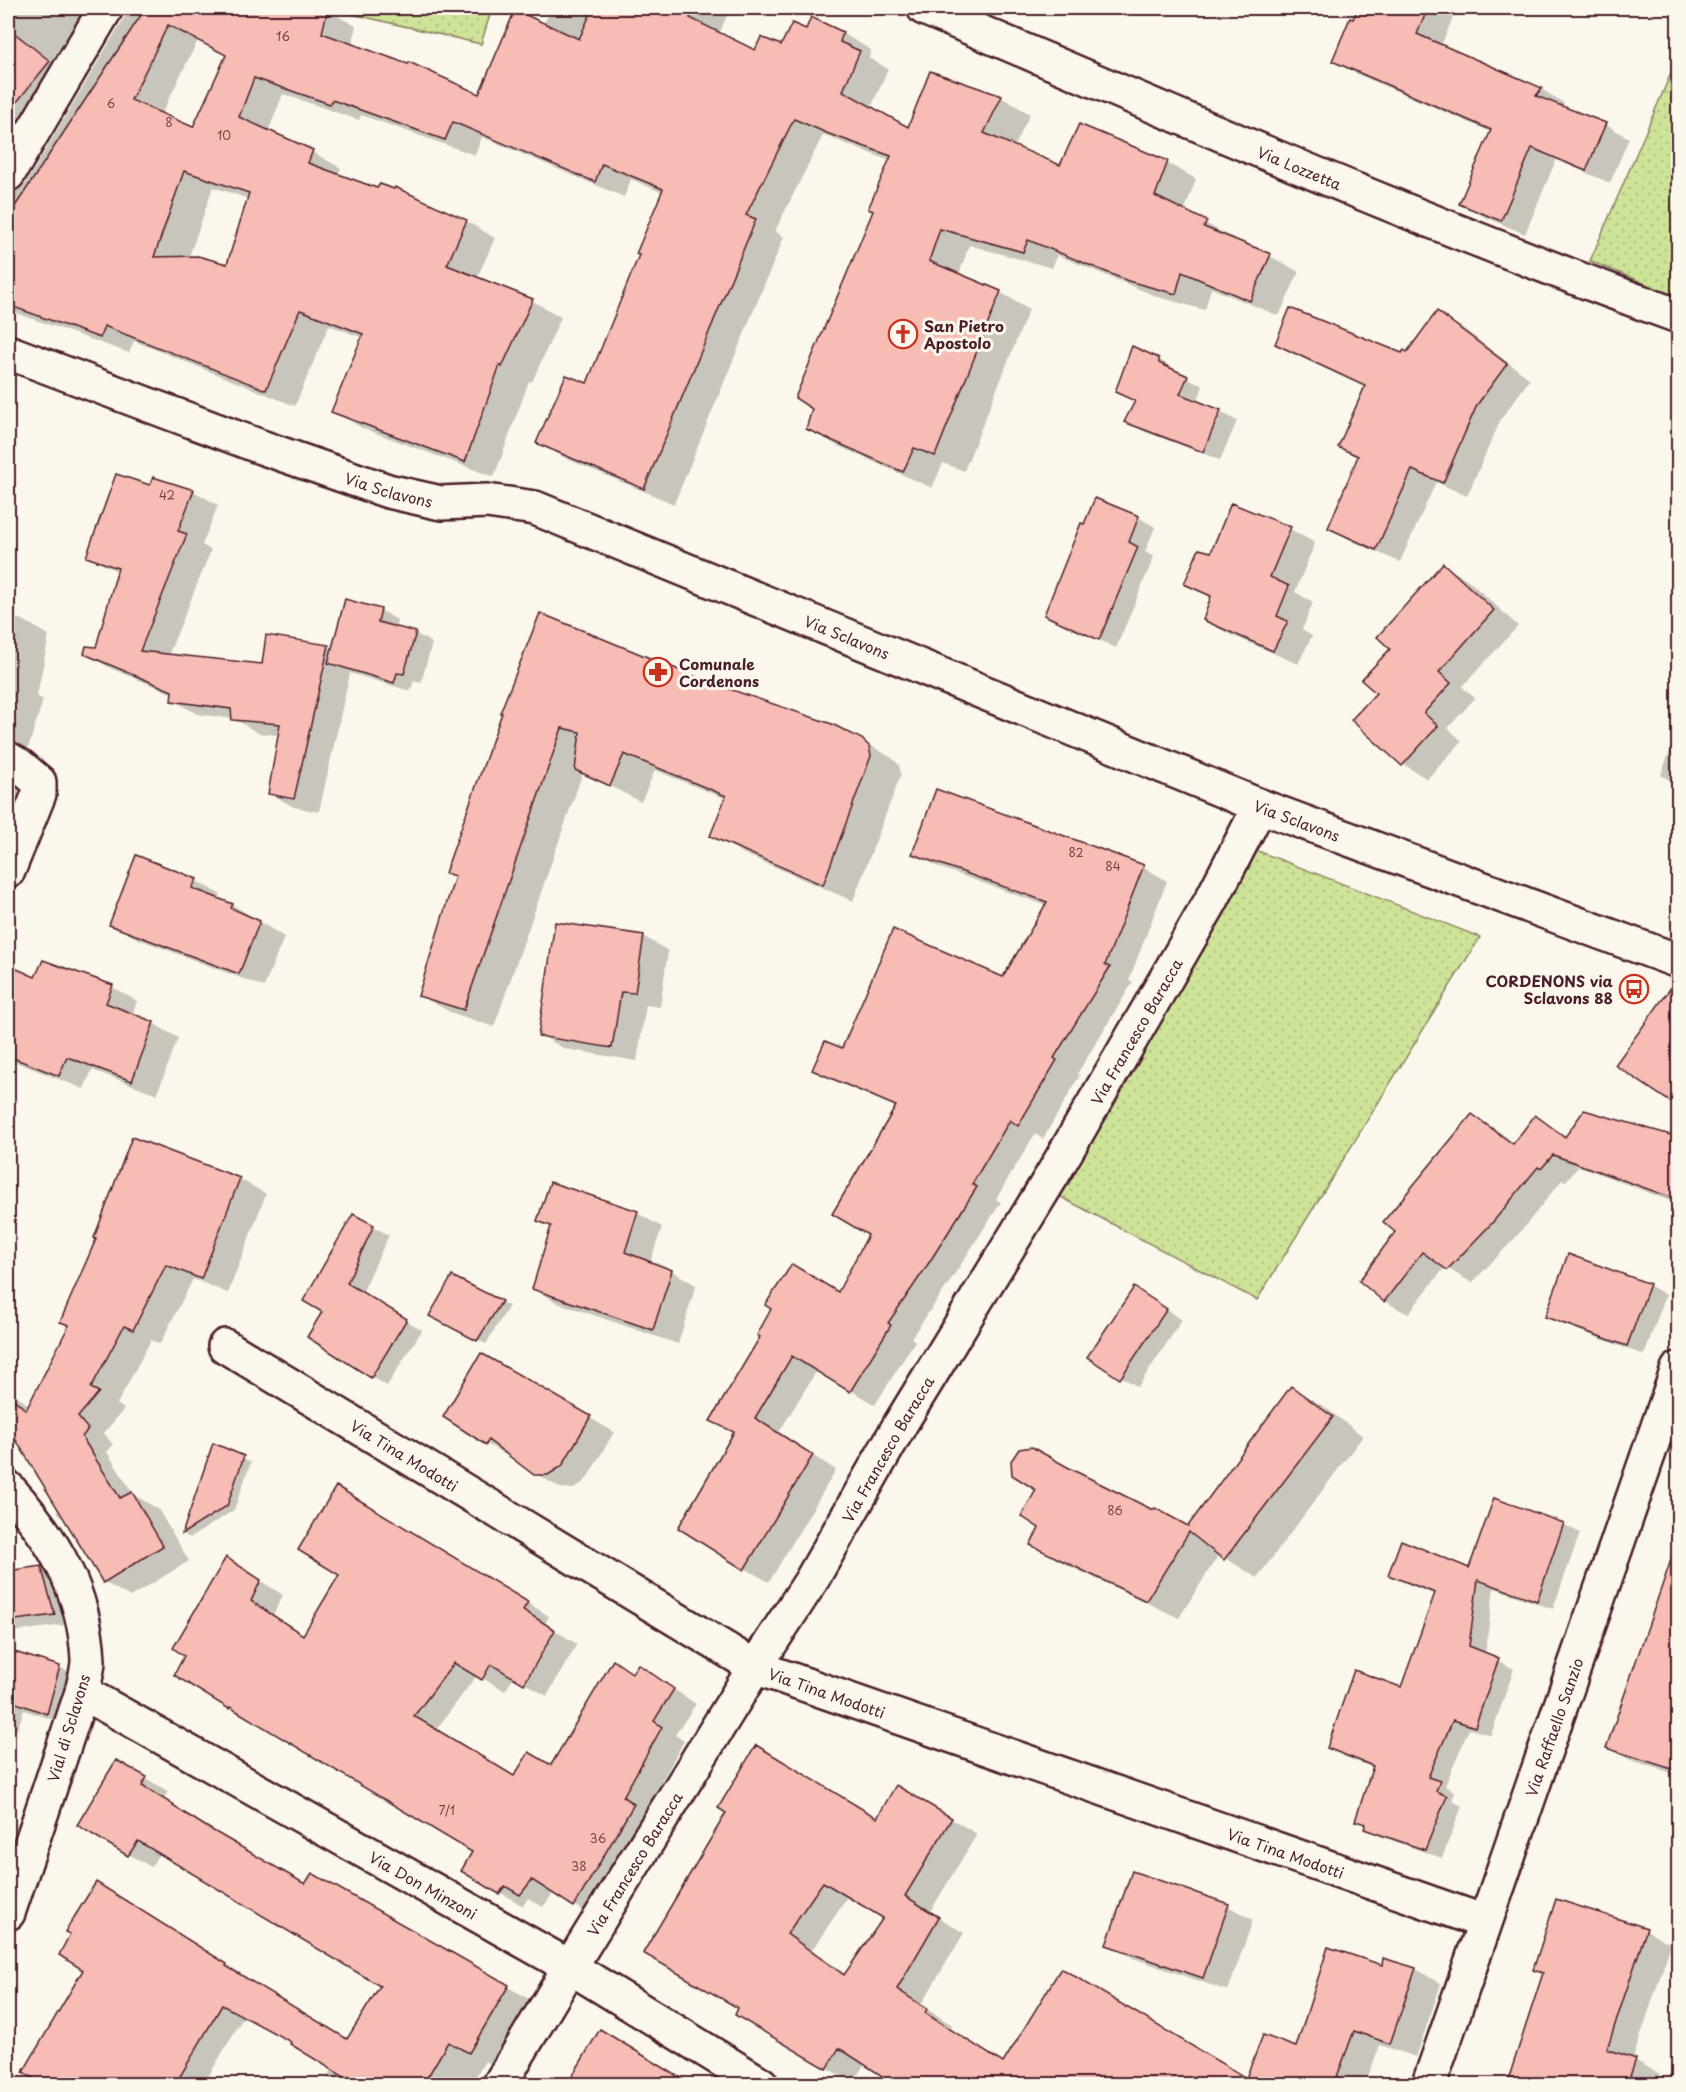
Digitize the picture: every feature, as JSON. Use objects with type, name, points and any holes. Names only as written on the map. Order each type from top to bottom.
[{"type":"street","points":[[8,174],[106,8]]},
{"type":"street","name":"Via Lozzetta","points":[[924,8],[1542,266],[1678,316]]},
{"type":"street","name":"Via Sclavons","points":[[8,352],[267,449],[388,491],[441,503],[487,501],[536,508],[1260,806],[1678,961]]},
{"type":"street","points":[[8,759],[39,782],[39,794],[8,871]]},
{"type":"street","name":"Via Francesco Baracca","points":[[500,2085],[755,1667],[811,1581],[901,1423],[1053,1174],[1211,901],[1260,806]]},
{"type":"street","name":"Via Tina Modotti","points":[[225,1346],[755,1667],[1485,1922]]},
{"type":"street","name":"Via Raffaello Sanzio","points":[[1429,2085],[1678,1369]]},
{"type":"street","name":"Vial di Sclavons","points":[[8,1488],[29,1512],[57,1551],[82,1610],[88,1663],[82,1692],[8,1913]]},
{"type":"street","name":"Via Don Minzoni","points":[[82,1692],[570,1967],[760,2085]]},
{"type":"green space","points":[[326,8],[492,8],[481,44]]},
{"type":"green space","points":[[1678,57],[1678,297],[1590,261]]},
{"type":"green space","points":[[1250,848],[1480,937],[1257,1300],[1055,1194]]},
{"type":"building","points":[[135,8],[328,8],[322,33],[408,64],[409,62],[479,94],[515,10],[579,39],[593,8],[695,8],[690,18],[755,50],[761,37],[781,45],[792,23],[806,29],[811,17],[843,32],[840,42],[860,51],[843,91],[908,127],[930,71],[1002,96],[984,133],[1060,165],[1079,124],[1168,161],[1155,196],[1207,221],[1204,227],[1271,254],[1250,301],[1182,272],[1176,294],[1128,281],[1028,240],[1023,252],[940,229],[929,261],[1001,291],[935,456],[914,448],[903,472],[806,429],[812,409],[795,398],[873,211],[868,209],[891,156],[794,119],[746,215],[756,219],[644,489],[536,443],[566,375],[587,383],[663,189],[602,164],[595,182],[453,122],[445,140],[332,100],[330,104],[254,78],[239,117],[313,150],[308,163],[377,188],[380,184],[394,189],[395,187],[467,220],[447,265],[533,299],[502,367],[500,365],[465,462],[331,412],[363,334],[300,310],[266,390],[104,326],[100,338],[8,305],[8,217],[143,12]],"holes":[[[168,25],[226,55],[193,127],[131,100]],[[184,171],[249,193],[227,264],[198,256],[154,257]]]},
{"type":"building","points":[[1358,8],[1428,8],[1417,34],[1542,88],[1536,96],[1606,123],[1586,171],[1532,148],[1501,221],[1459,204],[1491,130],[1332,61],[1350,18],[1353,19]]},
{"type":"building","points":[[8,28],[50,61],[8,113]]},
{"type":"building","points":[[1290,308],[1402,353],[1404,350],[1407,352],[1437,311],[1507,364],[1477,405],[1443,483],[1412,470],[1376,550],[1328,528],[1358,456],[1338,447],[1365,386],[1275,344]]},
{"type":"building","points":[[1132,346],[1159,358],[1159,363],[1188,376],[1180,394],[1221,410],[1203,452],[1124,422],[1135,401],[1115,392]]},
{"type":"building","points":[[116,474],[150,485],[153,477],[194,490],[178,531],[187,534],[140,651],[262,664],[266,635],[329,645],[294,799],[268,794],[280,724],[232,720],[231,709],[171,701],[172,691],[84,654],[86,646],[96,647],[118,568],[86,557]]},
{"type":"building","points":[[1095,498],[1139,516],[1129,542],[1138,547],[1099,640],[1044,615],[1081,523],[1084,524]]},
{"type":"building","points":[[1231,503],[1291,527],[1270,577],[1289,586],[1277,616],[1288,621],[1273,651],[1203,620],[1211,596],[1184,584],[1199,549],[1211,552]]},
{"type":"building","points":[[1443,563],[1494,610],[1439,672],[1451,683],[1424,713],[1438,726],[1402,766],[1351,720],[1376,693],[1361,680],[1390,649],[1377,637]]},
{"type":"building","points":[[345,599],[381,609],[378,622],[416,632],[404,674],[397,673],[394,683],[328,663]]},
{"type":"building","points":[[540,613],[706,681],[832,724],[862,739],[869,746],[871,756],[823,885],[710,836],[726,796],[624,754],[610,786],[575,770],[580,732],[562,728],[464,1010],[418,996],[455,876],[445,873],[502,713],[500,713]]},
{"type":"building","points":[[936,789],[1144,865],[1105,965],[1110,967],[1054,1058],[1057,1060],[1018,1126],[1010,1120],[972,1184],[977,1187],[888,1323],[891,1325],[850,1392],[792,1356],[755,1418],[813,1455],[744,1570],[678,1528],[734,1432],[710,1421],[760,1337],[757,1335],[771,1309],[765,1305],[792,1264],[838,1292],[868,1235],[832,1214],[896,1106],[812,1070],[825,1041],[842,1048],[893,929],[1003,977],[1047,902],[912,854]]},
{"type":"building","points":[[136,855],[197,879],[192,888],[233,904],[231,908],[260,921],[239,974],[109,925]]},
{"type":"building","points":[[555,922],[644,935],[635,993],[621,992],[612,1048],[538,1036]]},
{"type":"building","points":[[43,960],[113,985],[106,1003],[154,1022],[132,1081],[67,1057],[59,1076],[8,1056],[8,965],[35,977]]},
{"type":"building","points":[[1678,979],[1678,1107],[1615,1065]]},
{"type":"building","points":[[1584,1110],[1678,1137],[1678,1200],[1553,1155],[1541,1169],[1538,1167],[1493,1222],[1447,1270],[1422,1252],[1384,1302],[1359,1281],[1395,1232],[1383,1222],[1472,1114],[1513,1144],[1535,1115],[1565,1137]]},
{"type":"building","points":[[132,1137],[240,1178],[201,1279],[166,1265],[133,1330],[124,1326],[91,1388],[99,1392],[78,1417],[88,1429],[82,1437],[120,1498],[132,1492],[163,1546],[103,1583],[8,1427],[8,1394],[26,1410],[69,1325],[60,1322],[96,1239],[94,1238]]},
{"type":"building","points":[[550,1182],[638,1211],[625,1252],[672,1270],[653,1330],[532,1289],[551,1226],[537,1221]]},
{"type":"building","points":[[353,1214],[374,1225],[347,1283],[407,1319],[371,1378],[307,1337],[322,1312],[303,1301]]},
{"type":"building","points":[[1568,1254],[1650,1284],[1627,1346],[1545,1317]]},
{"type":"building","points":[[452,1276],[502,1301],[477,1341],[429,1316]]},
{"type":"building","points":[[1134,1287],[1167,1309],[1120,1379],[1087,1357]]},
{"type":"building","points":[[481,1353],[591,1416],[562,1466],[548,1475],[534,1475],[488,1440],[486,1445],[443,1417]]},
{"type":"building","points":[[1291,1386],[1333,1417],[1224,1560],[1189,1532],[1146,1601],[1030,1545],[1039,1528],[1021,1516],[1036,1490],[1012,1475],[1011,1461],[1019,1449],[1032,1447],[1071,1469],[1188,1526]]},
{"type":"building","points":[[213,1443],[244,1456],[227,1506],[182,1534]]},
{"type":"building","points":[[336,1486],[528,1602],[523,1610],[555,1630],[524,1684],[491,1664],[482,1680],[454,1663],[414,1716],[514,1776],[529,1752],[551,1765],[613,1660],[632,1673],[638,1664],[674,1689],[654,1721],[662,1727],[623,1797],[634,1804],[574,1907],[532,1880],[520,1895],[505,1886],[499,1894],[461,1871],[472,1852],[174,1675],[184,1656],[173,1648],[226,1557],[261,1580],[251,1601],[303,1635],[339,1575],[298,1550]]},
{"type":"building","points":[[1494,1498],[1564,1523],[1537,1601],[1478,1580],[1469,1646],[1499,1658],[1475,1727],[1453,1720],[1428,1777],[1440,1781],[1436,1791],[1447,1796],[1425,1850],[1364,1829],[1366,1824],[1355,1821],[1373,1766],[1327,1748],[1354,1670],[1401,1687],[1435,1593],[1388,1575],[1401,1540],[1469,1568]]},
{"type":"building","points":[[1673,1554],[1678,1555],[1678,1771],[1606,1748]]},
{"type":"building","points":[[41,1566],[55,1615],[8,1621],[8,1571]]},
{"type":"building","points":[[8,1650],[60,1666],[47,1714],[8,1700]]},
{"type":"building","points":[[756,1745],[877,1818],[896,1785],[952,1818],[905,1896],[939,1917],[897,1989],[927,2009],[925,2013],[1003,2063],[1061,1968],[1246,2078],[1263,2035],[1296,2047],[1328,1947],[1382,1965],[1383,1958],[1416,1968],[1390,2044],[1354,2031],[1334,2085],[896,2085],[839,2048],[827,2069],[735,2015],[738,2008],[643,1953],[726,1813],[718,1808]],"holes":[[[823,1882],[883,1918],[844,1975],[787,1934]]]},
{"type":"building","points":[[116,1760],[147,1777],[142,1786],[210,1829],[305,1884],[312,1873],[509,1985],[469,2053],[448,2042],[423,2085],[357,2085],[290,2044],[291,2042],[222,2005],[175,2085],[44,2085],[23,2072],[83,1970],[59,1955],[70,1934],[65,1932],[96,1882],[227,1964],[226,1966],[347,2039],[380,1986],[138,1841],[128,1856],[77,1825]]},
{"type":"building","points":[[1132,1871],[1229,1904],[1203,1978],[1106,1945]]},
{"type":"building","points":[[1556,1899],[1647,1928],[1607,2049],[1636,2059],[1627,2085],[1532,2085],[1509,2077],[1543,1973],[1533,1970]]},
{"type":"building","points":[[600,2029],[692,2085],[567,2085]]},
{"type":"place","name":"San Pietro Apostolo","points":[[903,334]]},
{"type":"place","name":"Comunale Cordenons","points":[[658,672]]},
{"type":"place","name":"CORDENONS via Sclavons 88","points":[[1634,989]]}]
